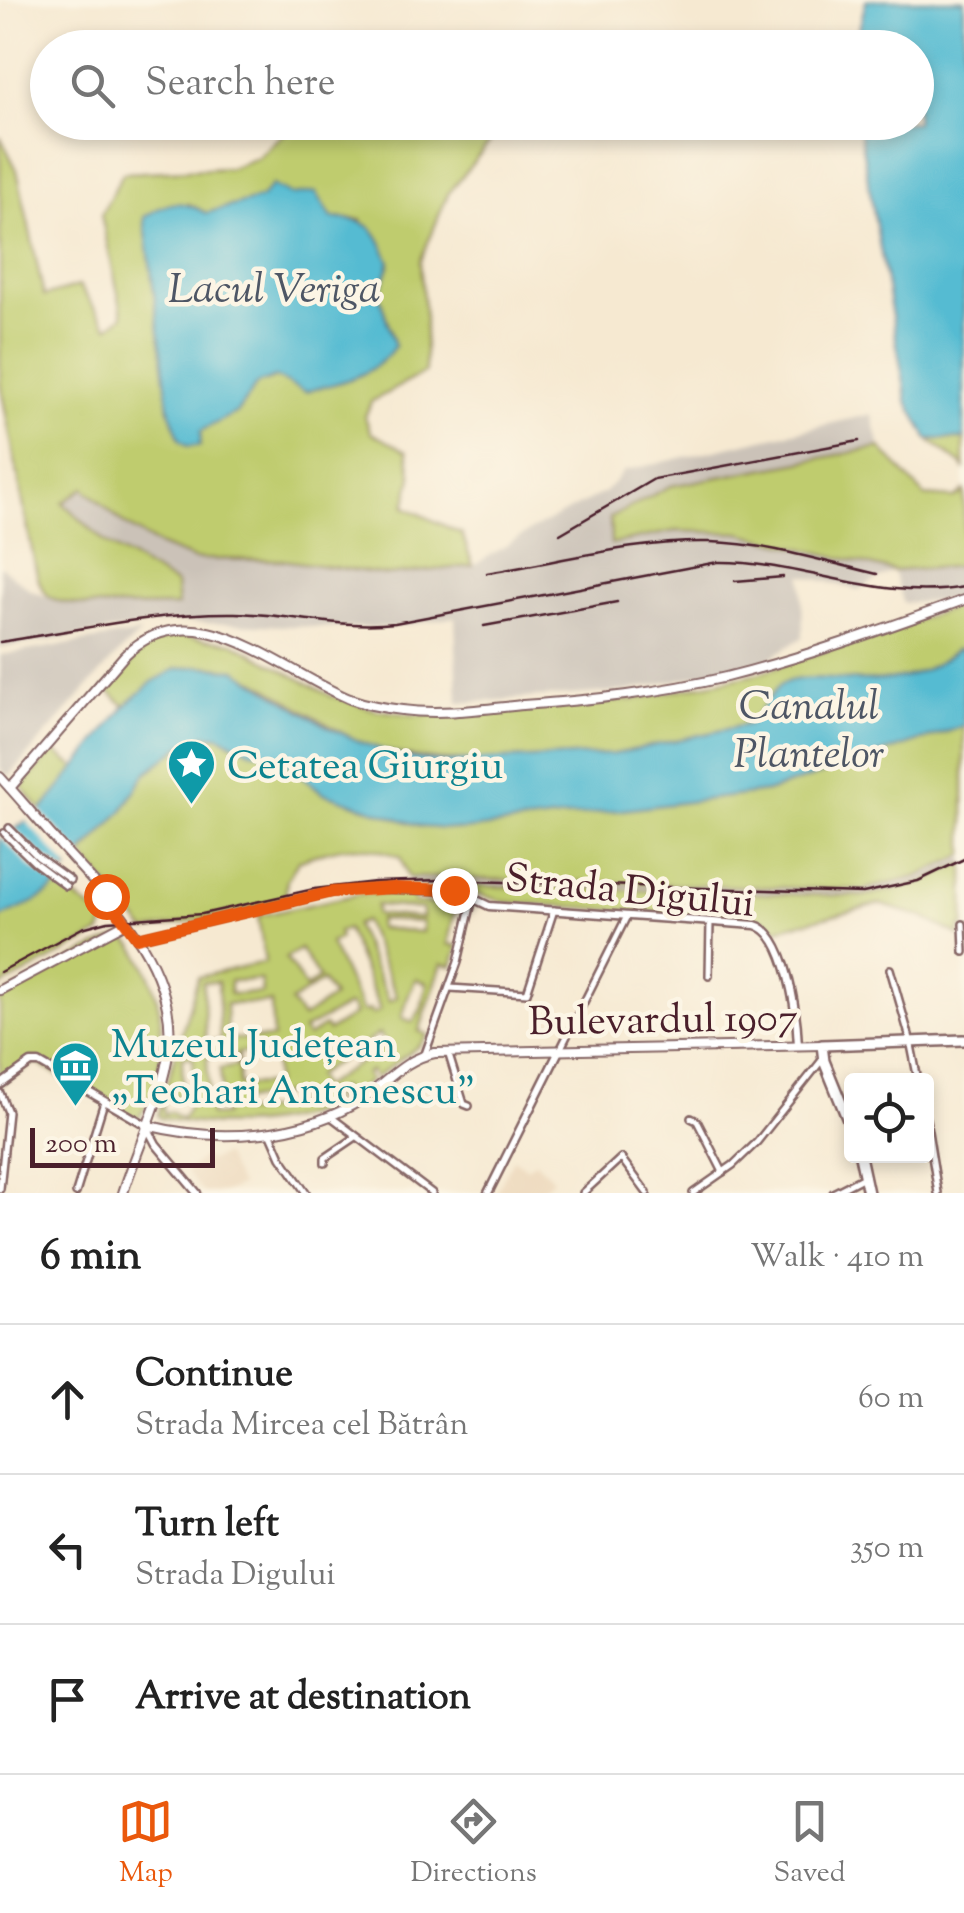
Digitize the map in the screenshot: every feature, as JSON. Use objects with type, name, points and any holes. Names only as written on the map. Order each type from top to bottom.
[{"type":"main road","points":[[5,789],[124,656],[142,639],[161,631],[192,630],[230,638],[352,700],[380,708],[439,712],[610,698],[720,678],[964,600]]},
{"type":"main road","points":[[0,777],[5,789],[30,812],[126,924],[160,980],[169,1023],[167,1057],[123,1193]]},
{"type":"main road","points":[[0,990],[126,924]]},
{"type":"main road","name":"Bulevardul 1907","points":[[146,1125],[229,1134],[270,1132],[330,1116],[365,1098],[426,1054],[964,1040]]},
{"type":"main road","points":[[822,1045],[823,1059],[844,1110]]},
{"type":"main road","points":[[862,1163],[868,1193]]},
{"type":"street","points":[[7,830],[34,862],[68,883]]},
{"type":"street","name":"Strada Digului","points":[[137,938],[332,892],[393,888],[458,891],[489,906],[754,925],[768,931],[793,992],[798,1045]]},
{"type":"street","points":[[426,1054],[450,988],[474,898]]},
{"type":"street","points":[[450,988],[527,994],[554,910]]},
{"type":"street","points":[[488,1193],[627,916]]},
{"type":"street","points":[[709,976],[710,922]]},
{"type":"street","points":[[963,924],[964,952]]},
{"type":"street","points":[[890,970],[917,1073]]},
{"type":"street","points":[[448,1052],[464,1104],[469,1106]]},
{"type":"street","points":[[693,1193],[756,1142],[823,1059]]},
{"type":"street","points":[[0,1085],[35,1062],[146,1125],[156,1144],[197,1193]]},
{"type":"street","points":[[0,1094],[8,1120],[0,1189]]},
{"type":"street","points":[[76,1193],[104,1102]]},
{"type":"street","points":[[330,1116],[430,1193]]},
{"type":"street","points":[[691,1118],[697,1121],[722,1172]]},
{"type":"street","points":[[270,1132],[280,1157],[306,1193]]},
{"type":"street","points":[[325,1163],[325,1158],[356,1137]]},
{"type":"street","points":[[584,1193],[621,1158],[648,1193]]},
{"type":"street","points":[[933,1163],[938,1193]]},
{"type":"street","points":[[833,1193],[866,1176]]},
{"type":"shaded area","points":[[872,414],[880,447],[670,486],[611,544],[675,531],[740,533],[894,571],[964,566],[964,599],[903,603],[893,571],[858,590],[802,575],[803,637],[767,660],[627,691],[458,703],[455,617],[394,627],[348,628],[171,622],[0,648],[0,566],[32,591],[53,599],[176,584],[107,544],[63,503],[84,488],[124,524],[194,559],[282,560],[388,575],[473,566],[605,492],[624,471]]},
{"type":"shaded area","points":[[141,633],[8,777],[0,768],[0,655]]},
{"type":"shaded area","points":[[964,855],[964,863],[937,878],[862,896],[409,884],[408,877],[917,877]]},
{"type":"shaded area","points":[[224,1155],[240,1186],[223,1193],[203,1193],[186,1172],[203,1157],[209,1161]]},
{"type":"shaded area","points":[[513,1159],[527,1168],[536,1161],[553,1179],[542,1190],[544,1193],[496,1193]]},
{"type":"green space","points":[[0,136],[17,170],[44,296],[79,286],[108,327],[123,316],[101,215],[123,173],[230,168],[257,158],[276,140],[491,140],[448,194],[420,262],[425,372],[371,402],[365,417],[371,433],[407,451],[412,478],[405,507],[462,534],[473,566],[388,575],[282,560],[194,559],[160,546],[124,524],[84,488],[63,503],[107,544],[176,584],[178,606],[93,606],[50,597],[36,571],[0,383]],"holes":[[[272,185],[332,218],[361,220],[390,262],[379,294],[395,346],[257,383],[237,412],[200,431],[189,204],[206,213],[261,198]]]},
{"type":"green space","points":[[928,439],[964,439],[964,468],[962,465]]},
{"type":"green space","points":[[880,447],[925,496],[955,498],[964,491],[964,566],[894,571],[740,533],[675,531],[611,544],[610,518],[670,486]]},
{"type":"green space","points":[[964,604],[964,651],[956,649],[944,661],[903,680],[774,692],[761,715],[749,724],[602,755],[457,761],[382,750],[346,735],[249,678],[214,667],[179,673],[125,706],[105,688],[144,648],[176,635],[233,643],[332,696],[376,710],[415,715],[631,700],[759,673]]},
{"type":"green space","points":[[964,726],[964,855],[917,877],[862,890],[408,877],[400,857],[349,847],[298,861],[287,880],[285,901],[146,931],[82,855],[123,810],[146,773],[181,746],[205,735],[276,755],[323,793],[423,827],[767,792]]},
{"type":"green space","points":[[53,750],[77,769],[41,811],[22,787]]},
{"type":"green space","points":[[964,863],[964,927],[960,927],[960,936],[922,917],[879,904],[777,929],[764,921],[504,902],[458,888],[409,884],[862,896],[919,884]]},
{"type":"green space","points":[[58,886],[106,919],[101,933],[0,987],[0,918]]},
{"type":"green space","points":[[414,893],[414,903],[453,904],[455,895],[467,901],[456,902],[448,944],[458,946],[452,966],[442,964],[419,1031],[428,1035],[420,1045],[375,1078],[371,1071],[366,1074],[370,1081],[347,1097],[340,1087],[335,1091],[341,1101],[329,1091],[325,1095],[333,1105],[313,1113],[248,1124],[203,1124],[160,1118],[158,1115],[198,977],[265,962],[258,916],[359,894]],"holes":[[[376,905],[422,909],[422,918],[376,914]],[[379,919],[422,922],[422,932],[378,928]],[[364,921],[397,997],[389,1001],[355,925]],[[347,929],[380,1010],[372,1014],[370,1010],[363,1012],[330,943],[340,938],[338,932]],[[300,949],[319,978],[306,988],[286,958]],[[416,979],[427,983],[421,1009],[413,1022],[402,1018]],[[261,980],[262,993],[230,994],[230,981]],[[322,981],[333,997],[302,1018],[291,1002]],[[203,982],[218,982],[220,1041],[206,1041]],[[271,1003],[273,1038],[227,1039],[226,1004]],[[349,1005],[355,1014],[328,1031],[324,1026],[308,1037],[303,1030]],[[379,1034],[387,1045],[322,1087],[316,1076]],[[275,1052],[275,1084],[239,1085],[238,1053]],[[236,1055],[236,1066],[220,1069],[224,1115],[210,1116],[207,1057]],[[182,1057],[193,1057],[194,1089],[183,1089]],[[295,1092],[300,1097],[297,1105],[246,1113],[241,1108],[244,1100]],[[176,1095],[189,1106],[182,1119],[170,1112],[164,1114],[163,1100]]]},
{"type":"green space","points":[[120,937],[133,945],[150,976],[160,1018],[160,1062],[148,1103],[137,1120],[35,1062],[0,1085],[0,997]]},
{"type":"water","points":[[866,0],[964,0],[964,439],[928,439],[907,401],[861,140],[934,140],[934,30],[859,30]]},
{"type":"water","name":"Lacul Veriga","points":[[272,185],[292,195],[316,192],[332,218],[364,223],[375,233],[390,262],[379,295],[395,346],[366,372],[305,392],[275,377],[257,384],[237,412],[201,431],[200,446],[188,446],[180,440],[169,409],[144,217],[174,203],[206,213],[261,198]]},
{"type":"water","name":"Canalul Plantelor","points":[[957,649],[964,651],[964,726],[767,792],[463,830],[423,827],[323,793],[276,755],[205,735],[181,746],[146,773],[123,810],[69,867],[58,885],[0,918],[0,840],[41,811],[125,706],[152,682],[176,669],[199,666],[236,670],[328,727],[363,743],[404,757],[442,762],[615,754],[749,724],[779,686],[789,681],[898,678],[928,669]]},
{"type":"pier","points":[[38,808],[85,859],[73,873],[24,819]]},
{"type":"pier","points":[[12,826],[42,855],[72,876],[62,889],[30,867],[0,836]]},
{"type":"railway","points":[[560,534],[654,479],[859,441]]},
{"type":"railway","points":[[487,573],[627,548],[710,542],[773,549],[877,574]]},
{"type":"railway","points":[[0,642],[206,613],[355,624],[395,623],[718,562],[749,563],[901,590],[964,587]]},
{"type":"railway","points":[[735,581],[783,577]]},
{"type":"railway","points":[[484,626],[617,602]]},
{"type":"railway","points":[[0,972],[82,928],[108,921],[202,914],[314,889],[441,880],[863,893],[918,881],[964,859]]},
{"type":"place","name":"Cetatea Giurgiu","points":[[192,806]]},
{"type":"place","name":"Muzeul Județean „Teohari Antonescu”","points":[[76,1108]]},
{"type":"route","points":[[106,896],[137,938],[332,892],[370,888],[454,890]]}]
